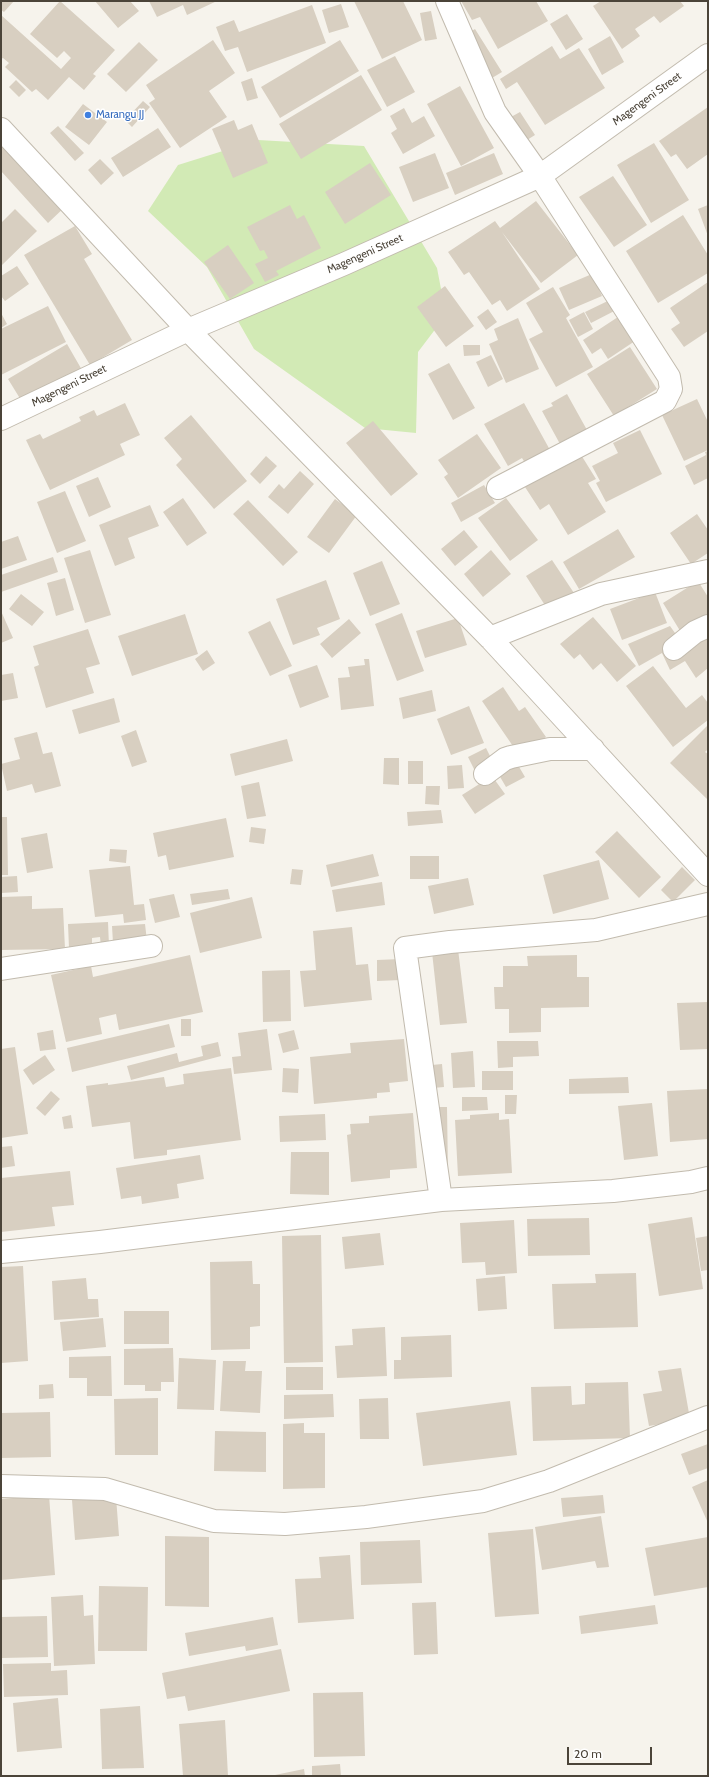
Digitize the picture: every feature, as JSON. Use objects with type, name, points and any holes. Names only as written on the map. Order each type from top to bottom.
[{"type":"street","points":[[447,1],[495,112],[540,176],[669,377],[671,389],[665,401],[498,488]]},
{"type":"street","name":"Magengeni Street","points":[[1,419],[188,330],[344,264],[540,176],[708,55]]},
{"type":"street","points":[[1,130],[188,330],[490,638],[708,875]]},
{"type":"street","points":[[490,638],[601,594],[708,571]]},
{"type":"street","points":[[674,649],[695,632],[708,626]]},
{"type":"street","points":[[485,774],[505,759],[511,757],[550,749],[593,749]]},
{"type":"street","points":[[441,1200],[405,948],[450,942],[596,930],[708,904]]},
{"type":"street","points":[[1,969],[151,946]]},
{"type":"street","points":[[1,1252],[441,1200],[613,1191],[691,1182],[708,1178]]},
{"type":"street","points":[[1,1486],[105,1489],[214,1521],[285,1524],[366,1517],[483,1501],[549,1481],[708,1417]]},
{"type":"green space","points":[[258,140],[364,146],[437,268],[446,315],[418,352],[416,433],[365,428],[254,349],[207,267],[148,211],[178,165]]},
{"type":"building","points":[[1,1],[14,1],[4,12],[1,10]]},
{"type":"building","points":[[60,1],[115,50],[93,74],[96,76],[84,90],[69,77],[48,100],[36,89],[32,92],[5,67],[9,63],[3,58],[1,59],[1,15],[61,69],[71,58],[64,51],[57,58],[30,34]]},
{"type":"building","points":[[95,1],[130,1],[139,11],[118,28]]},
{"type":"building","points":[[149,1],[217,1],[187,15],[183,5],[157,17]]},
{"type":"building","points":[[354,1],[403,1],[422,40],[382,59]]},
{"type":"building","points":[[461,1],[536,1],[548,21],[498,49],[480,17],[472,20]]},
{"type":"building","points":[[601,1],[680,1],[684,6],[660,23],[654,16],[635,29],[640,36],[622,49],[593,6]]},
{"type":"building","points":[[341,4],[349,27],[329,33],[322,10]]},
{"type":"building","points":[[312,5],[326,43],[247,72],[238,47],[225,51],[216,27],[234,20],[239,32]]},
{"type":"building","points":[[431,11],[437,39],[425,41],[420,13]]},
{"type":"building","points":[[567,14],[583,39],[566,50],[550,24]]},
{"type":"building","points":[[475,29],[502,72],[492,78],[465,35]]},
{"type":"building","points":[[610,36],[624,62],[602,75],[588,49]]},
{"type":"building","points":[[213,40],[235,73],[209,91],[227,117],[180,148],[149,103],[155,99],[146,85]]},
{"type":"building","points":[[340,40],[359,71],[280,118],[261,87]]},
{"type":"building","points":[[139,42],[158,60],[126,92],[107,74]]},
{"type":"building","points":[[552,46],[560,59],[579,48],[605,88],[545,125],[517,82],[506,89],[500,79]]},
{"type":"building","points":[[395,56],[415,92],[387,107],[367,70]]},
{"type":"building","points":[[361,75],[382,110],[301,159],[279,124]]},
{"type":"building","points":[[252,78],[258,98],[247,101],[241,82]]},
{"type":"building","points":[[16,80],[26,90],[19,97],[9,87]]},
{"type":"building","points":[[460,86],[494,148],[461,166],[427,104]]},
{"type":"building","points":[[143,101],[150,107],[132,127],[125,120]]},
{"type":"building","points":[[83,104],[107,122],[89,145],[65,127]]},
{"type":"building","points":[[708,107],[708,154],[687,169],[676,154],[671,157],[659,141]]},
{"type":"building","points":[[404,108],[412,123],[424,116],[435,136],[403,154],[391,133],[397,129],[390,116]]},
{"type":"building","points":[[520,112],[535,135],[527,140],[511,117]]},
{"type":"building","points":[[234,120],[238,130],[252,124],[268,163],[233,178],[212,129]]},
{"type":"building","points":[[58,126],[84,153],[75,161],[50,133]]},
{"type":"building","points":[[158,128],[171,147],[123,177],[111,158]]},
{"type":"building","points":[[1,132],[67,205],[48,223],[1,171]]},
{"type":"building","points":[[654,143],[689,200],[651,223],[617,165]]},
{"type":"building","points":[[435,153],[449,188],[413,202],[399,167]]},
{"type":"building","points":[[494,153],[503,174],[455,195],[446,173]]},
{"type":"building","points":[[100,159],[114,173],[101,185],[88,170]]},
{"type":"building","points":[[370,163],[391,195],[345,224],[325,192]]},
{"type":"building","points":[[613,176],[647,225],[614,247],[579,197]]},
{"type":"building","points":[[536,201],[578,255],[541,283],[502,232],[540,289],[507,311],[500,300],[492,305],[469,272],[464,275],[448,252],[495,221],[500,228]]},
{"type":"building","points":[[290,205],[297,219],[304,215],[321,248],[276,271],[279,275],[265,282],[255,264],[268,258],[264,250],[260,251],[247,227]]},
{"type":"building","points":[[708,205],[708,236],[698,209]]},
{"type":"building","points":[[15,209],[37,231],[1,266],[1,223]]},
{"type":"building","points":[[683,215],[708,255],[708,273],[658,303],[626,251]]},
{"type":"building","points":[[75,226],[92,254],[84,259],[132,340],[90,365],[24,255]]},
{"type":"building","points":[[228,245],[254,283],[230,299],[204,262]]},
{"type":"building","points":[[17,266],[29,284],[5,301],[1,296],[1,276]]},
{"type":"building","points":[[592,274],[602,296],[569,310],[559,288]]},
{"type":"building","points":[[708,282],[708,331],[684,347],[671,329],[680,323],[670,308]]},
{"type":"building","points":[[445,286],[474,326],[446,347],[417,307]]},
{"type":"building","points":[[553,287],[570,315],[566,318],[593,367],[556,387],[529,339],[543,332],[526,303]]},
{"type":"building","points":[[616,297],[622,307],[591,323],[585,312]]},
{"type":"building","points":[[48,306],[66,342],[1,375],[1,329]]},
{"type":"building","points":[[488,309],[497,322],[486,330],[477,317]]},
{"type":"building","points":[[584,312],[593,329],[578,337],[569,320]]},
{"type":"building","points":[[1,313],[7,324],[1,328]]},
{"type":"building","points":[[621,315],[638,339],[608,359],[601,348],[592,354],[583,340]]},
{"type":"building","points":[[518,318],[539,369],[506,383],[489,344],[498,340],[494,329]]},
{"type":"building","points":[[67,344],[82,370],[24,405],[8,379]]},
{"type":"building","points":[[463,345],[480,345],[480,355],[464,356]]},
{"type":"building","points":[[630,347],[657,389],[614,416],[587,374]]},
{"type":"building","points":[[491,355],[503,379],[488,387],[476,362]]},
{"type":"building","points":[[449,363],[475,408],[453,420],[428,374]]},
{"type":"building","points":[[567,394],[587,430],[560,444],[542,411],[553,406],[551,403]]},
{"type":"building","points":[[697,399],[708,422],[708,450],[684,461],[662,415]]},
{"type":"building","points":[[125,403],[140,435],[120,444],[125,455],[50,490],[26,440],[40,434],[43,439],[81,421],[79,417],[94,410],[97,416]]},
{"type":"building","points":[[524,403],[550,450],[525,463],[522,458],[508,466],[484,424]]},
{"type":"building","points":[[191,415],[247,481],[214,509],[176,465],[182,459],[164,438]]},
{"type":"building","points":[[373,421],[418,474],[391,496],[346,443]]},
{"type":"building","points":[[640,430],[662,474],[606,502],[596,483],[600,481],[592,466],[618,453],[613,443]]},
{"type":"building","points":[[477,434],[501,468],[458,498],[444,477],[448,474],[438,460]]},
{"type":"building","points":[[578,450],[596,479],[588,483],[606,512],[568,535],[549,504],[540,510],[523,484]]},
{"type":"building","points":[[708,451],[708,478],[694,485],[685,466],[706,455],[705,452]]},
{"type":"building","points":[[266,456],[277,466],[260,484],[250,474]]},
{"type":"building","points":[[300,471],[314,484],[288,514],[268,497],[279,484],[284,489]]},
{"type":"building","points":[[98,477],[111,507],[89,517],[76,486]]},
{"type":"building","points":[[484,485],[495,503],[461,522],[451,503]]},
{"type":"building","points":[[65,491],[86,541],[57,553],[37,502]]},
{"type":"building","points":[[183,498],[207,533],[187,546],[163,512]]},
{"type":"building","points":[[506,498],[538,540],[510,561],[478,518]]},
{"type":"building","points":[[335,499],[357,515],[329,553],[307,537]]},
{"type":"building","points":[[248,500],[298,552],[283,566],[233,514]]},
{"type":"building","points":[[150,505],[159,526],[128,538],[135,558],[115,566],[99,525]]},
{"type":"building","points":[[697,514],[708,530],[708,553],[691,564],[670,533]]},
{"type":"building","points":[[618,529],[635,557],[579,589],[563,562]]},
{"type":"building","points":[[464,530],[478,547],[455,566],[441,549]]},
{"type":"building","points":[[18,536],[27,560],[1,569],[1,542]]},
{"type":"building","points":[[90,550],[111,615],[85,623],[64,558]]},
{"type":"building","points":[[491,550],[511,574],[483,597],[464,574]]},
{"type":"building","points":[[53,557],[58,572],[1,592],[1,575]]},
{"type":"building","points":[[552,560],[576,596],[550,613],[526,576]]},
{"type":"building","points":[[382,561],[400,604],[370,616],[353,573]]},
{"type":"building","points":[[65,578],[74,610],[56,616],[47,583]]},
{"type":"building","points":[[326,580],[340,619],[317,628],[320,635],[293,645],[276,599]]},
{"type":"building","points":[[698,581],[708,597],[708,622],[682,634],[663,603]]},
{"type":"building","points":[[655,592],[667,623],[622,640],[610,609]]},
{"type":"building","points":[[21,594],[44,612],[32,626],[9,609]]},
{"type":"building","points":[[1,611],[13,638],[1,643]]},
{"type":"building","points":[[402,613],[424,671],[397,681],[375,624]]},
{"type":"building","points":[[185,614],[198,654],[132,676],[118,636]]},
{"type":"building","points":[[593,617],[636,666],[617,682],[601,663],[593,670],[580,654],[574,659],[560,644]]},
{"type":"building","points":[[458,618],[467,645],[425,658],[416,631]]},
{"type":"building","points":[[349,619],[361,633],[332,658],[320,644]]},
{"type":"building","points":[[270,621],[292,666],[270,676],[248,632]]},
{"type":"building","points":[[670,626],[680,640],[708,627],[708,668],[696,678],[685,661],[670,670],[662,653],[639,666],[628,644]]},
{"type":"building","points":[[88,629],[100,664],[86,668],[94,693],[46,708],[34,667],[39,665],[33,646]]},
{"type":"building","points":[[207,650],[215,663],[203,671],[195,659]]},
{"type":"building","points":[[364,659],[369,659],[374,706],[341,710],[338,678],[350,677],[348,667],[365,665]]},
{"type":"building","points":[[317,665],[329,697],[300,708],[288,675]]},
{"type":"building","points":[[653,666],[686,708],[702,695],[708,703],[708,720],[673,747],[626,686]]},
{"type":"building","points":[[13,673],[18,698],[1,701],[1,675]]},
{"type":"building","points":[[503,687],[519,711],[525,707],[546,737],[519,755],[482,701]]},
{"type":"building","points":[[432,690],[436,711],[403,719],[399,698]]},
{"type":"building","points":[[114,698],[120,722],[79,734],[72,710]]},
{"type":"building","points":[[469,706],[484,743],[451,755],[437,719]]},
{"type":"building","points":[[708,725],[708,749],[705,752],[708,754],[708,800],[670,763]]},
{"type":"building","points":[[136,730],[147,762],[132,767],[121,736]]},
{"type":"building","points":[[37,732],[43,754],[52,752],[61,786],[35,793],[32,784],[7,791],[1,764],[20,759],[14,738]]},
{"type":"building","points":[[287,739],[293,761],[235,776],[230,754]]},
{"type":"building","points":[[486,748],[495,766],[477,775],[468,757]]},
{"type":"building","points":[[384,758],[399,758],[399,785],[383,784]]},
{"type":"building","points":[[515,760],[525,777],[506,787],[496,770]]},
{"type":"building","points":[[408,761],[423,761],[423,784],[408,784]]},
{"type":"building","points":[[462,765],[464,788],[448,789],[447,766]]},
{"type":"building","points":[[492,776],[505,794],[475,814],[462,795]]},
{"type":"building","points":[[259,782],[266,816],[247,819],[241,786]]},
{"type":"building","points":[[426,786],[440,786],[439,805],[425,804]]},
{"type":"building","points":[[441,810],[443,823],[408,826],[407,812]]},
{"type":"building","points":[[1,817],[7,817],[8,875],[1,875]]},
{"type":"building","points":[[226,818],[234,857],[169,870],[166,855],[158,857],[153,833]]},
{"type":"building","points":[[251,827],[266,829],[264,844],[249,842]]},
{"type":"building","points":[[617,831],[661,877],[639,898],[595,852]]},
{"type":"building","points":[[47,833],[53,868],[27,873],[21,838]]},
{"type":"building","points":[[110,849],[127,850],[126,863],[109,861]]},
{"type":"building","points":[[373,854],[379,876],[331,887],[326,865]]},
{"type":"building","points":[[410,856],[439,856],[439,879],[410,879]]},
{"type":"building","points":[[599,860],[609,899],[553,914],[543,875]]},
{"type":"building","points":[[130,866],[134,905],[144,904],[146,920],[124,923],[123,914],[95,917],[89,870]]},
{"type":"building","points":[[682,867],[695,880],[673,902],[661,890]]},
{"type":"building","points":[[292,869],[303,870],[301,885],[290,884]]},
{"type":"building","points":[[17,876],[18,892],[1,893],[1,877]]},
{"type":"building","points":[[468,878],[474,905],[434,914],[428,886]]},
{"type":"building","points":[[382,882],[385,905],[336,912],[332,890]]},
{"type":"building","points":[[228,889],[230,899],[192,905],[190,894]]},
{"type":"building","points":[[174,894],[180,917],[155,923],[149,899]]},
{"type":"building","points":[[32,896],[32,909],[63,908],[65,949],[1,950],[1,897]]},
{"type":"building","points":[[252,897],[262,938],[200,953],[190,913]]},
{"type":"building","points":[[108,922],[109,946],[101,947],[100,937],[92,938],[92,947],[69,948],[68,924]]},
{"type":"building","points":[[145,924],[147,941],[113,943],[112,926]]},
{"type":"building","points":[[352,927],[356,965],[368,964],[372,1000],[304,1007],[300,971],[316,970],[313,931]]},
{"type":"building","points":[[458,949],[467,1023],[440,1025],[432,952]]},
{"type":"building","points":[[190,955],[203,1012],[119,1030],[116,1014],[99,1018],[102,1034],[66,1042],[51,975],[91,966],[93,977]]},
{"type":"building","points":[[577,955],[577,977],[589,977],[589,1007],[541,1008],[541,1032],[509,1033],[509,1009],[495,1009],[494,987],[503,987],[503,966],[528,966],[527,956]]},
{"type":"building","points":[[401,959],[401,980],[377,981],[377,960]]},
{"type":"building","points":[[290,970],[291,1021],[263,1022],[262,971]]},
{"type":"building","points":[[708,1002],[708,1049],[680,1050],[677,1003]]},
{"type":"building","points":[[181,1019],[191,1019],[191,1036],[181,1036]]},
{"type":"building","points":[[169,1024],[175,1047],[72,1072],[67,1048]]},
{"type":"building","points":[[267,1029],[272,1070],[234,1074],[232,1057],[241,1056],[238,1033]]},
{"type":"building","points":[[53,1030],[56,1049],[40,1051],[37,1033]]},
{"type":"building","points":[[294,1030],[299,1049],[283,1053],[278,1034]]},
{"type":"building","points":[[404,1039],[408,1081],[389,1083],[390,1092],[377,1093],[377,1098],[314,1104],[310,1057],[351,1053],[350,1043]]},
{"type":"building","points":[[497,1041],[538,1041],[539,1056],[513,1057],[513,1067],[498,1068]]},
{"type":"building","points":[[218,1042],[221,1056],[131,1080],[127,1066],[177,1053],[179,1062],[203,1056],[201,1046]]},
{"type":"building","points":[[15,1047],[28,1134],[1,1138],[1,1049]]},
{"type":"building","points":[[473,1051],[475,1087],[453,1088],[451,1053]]},
{"type":"building","points":[[45,1055],[55,1070],[33,1085],[23,1070]]},
{"type":"building","points":[[442,1064],[444,1087],[433,1088],[432,1065]]},
{"type":"building","points":[[231,1068],[241,1140],[167,1150],[167,1155],[134,1159],[130,1122],[92,1127],[86,1086],[108,1083],[108,1085],[164,1077],[166,1087],[184,1084],[183,1074]]},
{"type":"building","points":[[283,1068],[299,1069],[298,1093],[282,1092]]},
{"type":"building","points":[[482,1071],[513,1071],[513,1090],[482,1090]]},
{"type":"building","points":[[628,1077],[629,1093],[569,1094],[569,1079]]},
{"type":"building","points":[[708,1089],[708,1139],[670,1142],[667,1091]]},
{"type":"building","points":[[51,1091],[60,1099],[45,1116],[36,1108]]},
{"type":"building","points":[[505,1095],[517,1095],[516,1114],[505,1114]]},
{"type":"building","points":[[462,1097],[487,1097],[488,1110],[462,1111]]},
{"type":"building","points":[[652,1103],[658,1156],[624,1160],[618,1106]]},
{"type":"building","points":[[437,1107],[447,1107],[448,1173]]},
{"type":"building","points":[[413,1113],[417,1168],[390,1170],[390,1178],[351,1182],[347,1135],[351,1134],[350,1124],[369,1123],[369,1116]]},
{"type":"building","points":[[499,1113],[499,1120],[509,1119],[512,1173],[458,1176],[455,1120],[470,1119],[470,1115]]},
{"type":"building","points":[[325,1114],[326,1140],[280,1142],[279,1116]]},
{"type":"building","points":[[71,1115],[73,1128],[64,1129],[62,1117]]},
{"type":"building","points":[[12,1146],[15,1166],[1,1168],[1,1147]]},
{"type":"building","points":[[291,1152],[329,1152],[329,1195],[290,1194]]},
{"type":"building","points":[[200,1155],[204,1179],[177,1184],[179,1198],[142,1204],[141,1196],[121,1199],[116,1168]]},
{"type":"building","points":[[70,1171],[74,1205],[52,1207],[55,1226],[1,1232],[1,1178]]},
{"type":"building","points":[[692,1217],[703,1289],[659,1296],[648,1224]]},
{"type":"building","points":[[589,1218],[590,1255],[528,1256],[527,1219]]},
{"type":"building","points":[[514,1220],[517,1273],[486,1275],[485,1262],[462,1263],[460,1223]]},
{"type":"building","points":[[380,1233],[384,1265],[345,1269],[342,1237]]},
{"type":"building","points":[[321,1235],[323,1362],[284,1363],[282,1236]]},
{"type":"building","points":[[708,1236],[708,1270],[701,1271],[696,1238]]},
{"type":"building","points":[[252,1261],[253,1284],[260,1284],[260,1326],[250,1327],[250,1349],[211,1350],[210,1262]]},
{"type":"building","points":[[23,1266],[28,1361],[1,1363],[1,1267]]},
{"type":"building","points":[[636,1273],[638,1327],[554,1329],[552,1284],[596,1283],[595,1274]]},
{"type":"building","points":[[505,1276],[507,1309],[478,1311],[476,1279]]},
{"type":"building","points":[[86,1278],[88,1299],[98,1299],[99,1317],[54,1320],[52,1281]]},
{"type":"building","points":[[124,1311],[169,1311],[169,1344],[124,1344]]},
{"type":"building","points":[[103,1318],[106,1347],[63,1351],[60,1322]]},
{"type":"building","points":[[385,1327],[387,1376],[337,1378],[335,1346],[353,1345],[352,1329]]},
{"type":"building","points":[[451,1335],[452,1377],[394,1379],[394,1360],[401,1360],[401,1337]]},
{"type":"building","points":[[173,1348],[174,1382],[161,1382],[161,1391],[145,1391],[145,1385],[124,1385],[124,1349]]},
{"type":"building","points":[[111,1356],[112,1396],[87,1396],[87,1378],[69,1378],[69,1357]]},
{"type":"building","points":[[179,1358],[216,1360],[214,1410],[177,1409]]},
{"type":"building","points":[[223,1361],[246,1361],[245,1371],[262,1371],[260,1413],[220,1411]]},
{"type":"building","points":[[286,1367],[323,1367],[323,1390],[286,1390]]},
{"type":"building","points":[[681,1368],[690,1419],[649,1426],[643,1394],[662,1391],[658,1371]]},
{"type":"building","points":[[628,1382],[630,1438],[533,1441],[531,1387],[571,1386],[572,1405],[585,1404],[585,1383]]},
{"type":"building","points":[[53,1384],[54,1398],[39,1399],[39,1385]]},
{"type":"building","points":[[333,1394],[334,1417],[284,1419],[284,1395]]},
{"type":"building","points":[[158,1398],[158,1455],[115,1455],[114,1399]]},
{"type":"building","points":[[388,1398],[389,1439],[360,1439],[359,1399]]},
{"type":"building","points":[[510,1401],[517,1455],[423,1466],[416,1413]]},
{"type":"building","points":[[50,1412],[51,1457],[1,1458],[1,1413]]},
{"type":"building","points":[[304,1423],[304,1433],[325,1433],[325,1488],[283,1489],[283,1424]]},
{"type":"building","points":[[215,1431],[266,1432],[266,1472],[214,1471]]},
{"type":"building","points":[[708,1444],[708,1468],[689,1475],[681,1454]]},
{"type":"building","points":[[708,1480],[708,1523],[692,1487]]},
{"type":"building","points":[[49,1495],[55,1575],[1,1580],[1,1499]]},
{"type":"building","points":[[603,1495],[605,1513],[563,1517],[561,1498]]},
{"type":"building","points":[[116,1497],[119,1536],[75,1540],[72,1500]]},
{"type":"building","points":[[601,1516],[609,1567],[597,1568],[595,1561],[542,1570],[535,1527]]},
{"type":"building","points":[[533,1529],[539,1614],[495,1617],[488,1533]]},
{"type":"building","points":[[165,1536],[209,1537],[209,1607],[165,1606]]},
{"type":"building","points":[[708,1537],[708,1587],[654,1596],[645,1548]]},
{"type":"building","points":[[420,1540],[422,1583],[361,1585],[360,1542]]},
{"type":"building","points":[[350,1555],[354,1619],[298,1623],[295,1579],[321,1578],[319,1557]]},
{"type":"building","points":[[99,1586],[148,1587],[147,1651],[98,1651]]},
{"type":"building","points":[[83,1595],[84,1616],[93,1615],[95,1664],[54,1666],[51,1597]]},
{"type":"building","points":[[436,1602],[438,1654],[414,1655],[412,1603]]},
{"type":"building","points":[[655,1605],[658,1624],[581,1634],[579,1616]]},
{"type":"building","points":[[47,1616],[48,1657],[2,1658],[1,1617]]},
{"type":"building","points":[[273,1617],[278,1645],[246,1651],[245,1646],[189,1656],[185,1633]]},
{"type":"building","points":[[281,1649],[290,1691],[188,1711],[185,1696],[167,1699],[162,1673]]},
{"type":"building","points":[[51,1663],[51,1671],[67,1670],[68,1695],[4,1697],[3,1664]]},
{"type":"building","points":[[363,1692],[365,1756],[314,1757],[313,1693]]},
{"type":"building","points":[[58,1698],[62,1748],[17,1752],[13,1703]]},
{"type":"building","points":[[140,1706],[144,1768],[102,1769],[100,1709]]},
{"type":"building","points":[[225,1720],[228,1776],[183,1776],[179,1724]]},
{"type":"building","points":[[340,1764],[341,1776],[312,1776],[312,1766]]},
{"type":"building","points":[[304,1769],[305,1776],[275,1776],[275,1775]]},
{"type":"place","name":"Marangu JJ","points":[[88,115]]}]
